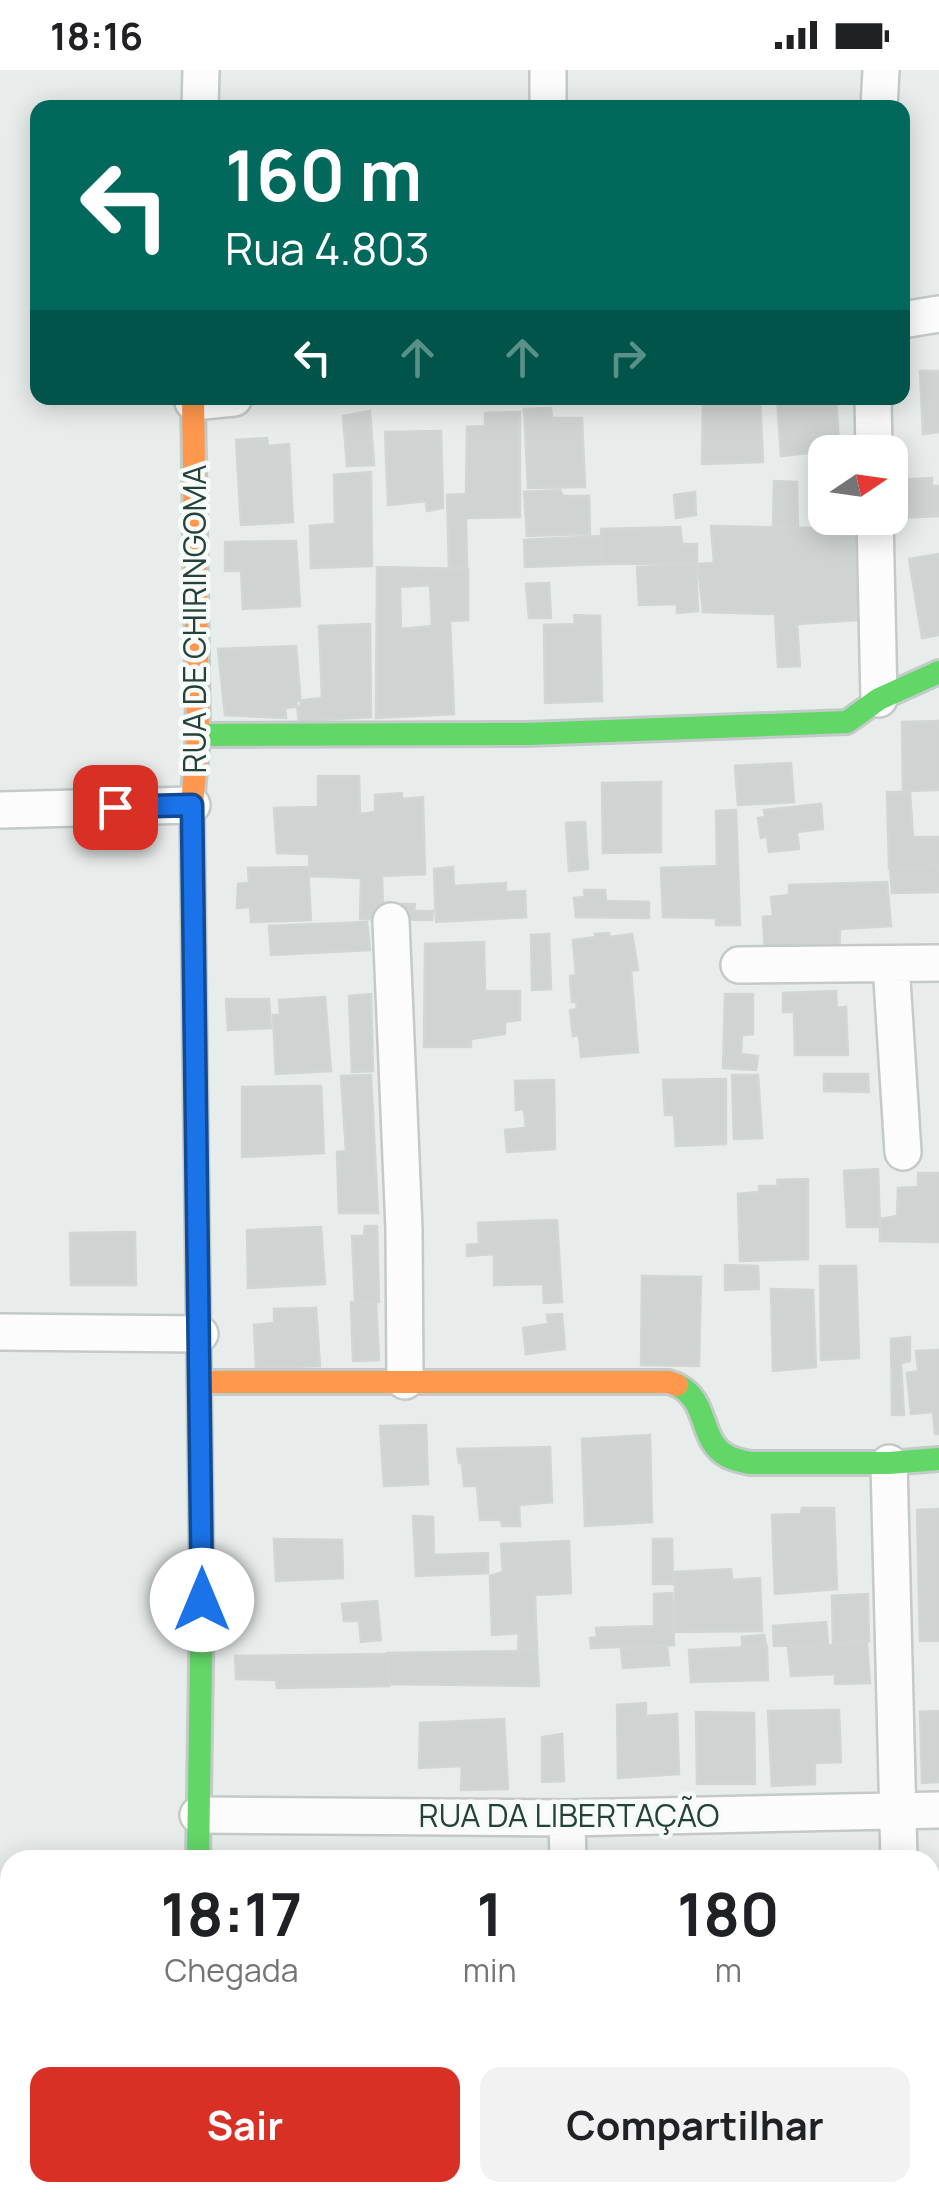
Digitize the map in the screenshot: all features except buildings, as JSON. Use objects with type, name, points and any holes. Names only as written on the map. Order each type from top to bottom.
[{"type":"street","points":[[200,100],[201,70]]},
{"type":"street","points":[[548,70],[548,100]]},
{"type":"street","points":[[879,100],[880,70]]},
{"type":"street","points":[[910,319],[939,314]]},
{"type":"street","name":"RUA DE CHIRINGOMA","points":[[193,405],[198,735],[192,805],[202,1600],[198,1850]]},
{"type":"street","points":[[873,405],[874,435]]},
{"type":"street","points":[[875,535],[880,698]]},
{"type":"street","points":[[198,735],[528,734],[848,722],[880,698],[939,672]]},
{"type":"street","points":[[0,810],[192,805]]},
{"type":"street","points":[[390,921],[404,1229],[404,1382]]},
{"type":"street","points":[[891,964],[903,1152]]},
{"type":"street","points":[[739,965],[939,964]]},
{"type":"street","points":[[0,1332],[200,1334]]},
{"type":"street","points":[[201,1382],[668,1382],[686,1388],[696,1397],[719,1450],[730,1458],[750,1462],[889,1463],[939,1459]]},
{"type":"street","points":[[889,1463],[899,1850]]},
{"type":"street","name":"RUA DA LIBERTAÇÃO","points":[[198,1815],[567,1818],[939,1810]]},
{"type":"street","points":[[567,1818],[568,1850]]},
{"type":"traffic: fast","points":[[198,735],[528,734],[847,722],[879,699],[939,672]]},
{"type":"traffic: fast","points":[[195,1058],[202,1599],[198,1850]]},
{"type":"traffic: fast","points":[[677,1385],[695,1401],[718,1449],[735,1459],[750,1463],[939,1459]]},
{"type":"traffic: slow","points":[[193,405],[198,735],[192,805],[195,1058]]},
{"type":"traffic: slow","points":[[201,1382],[677,1385]]},
{"type":"route","points":[[115,807],[192,805],[202,1600]]}]
